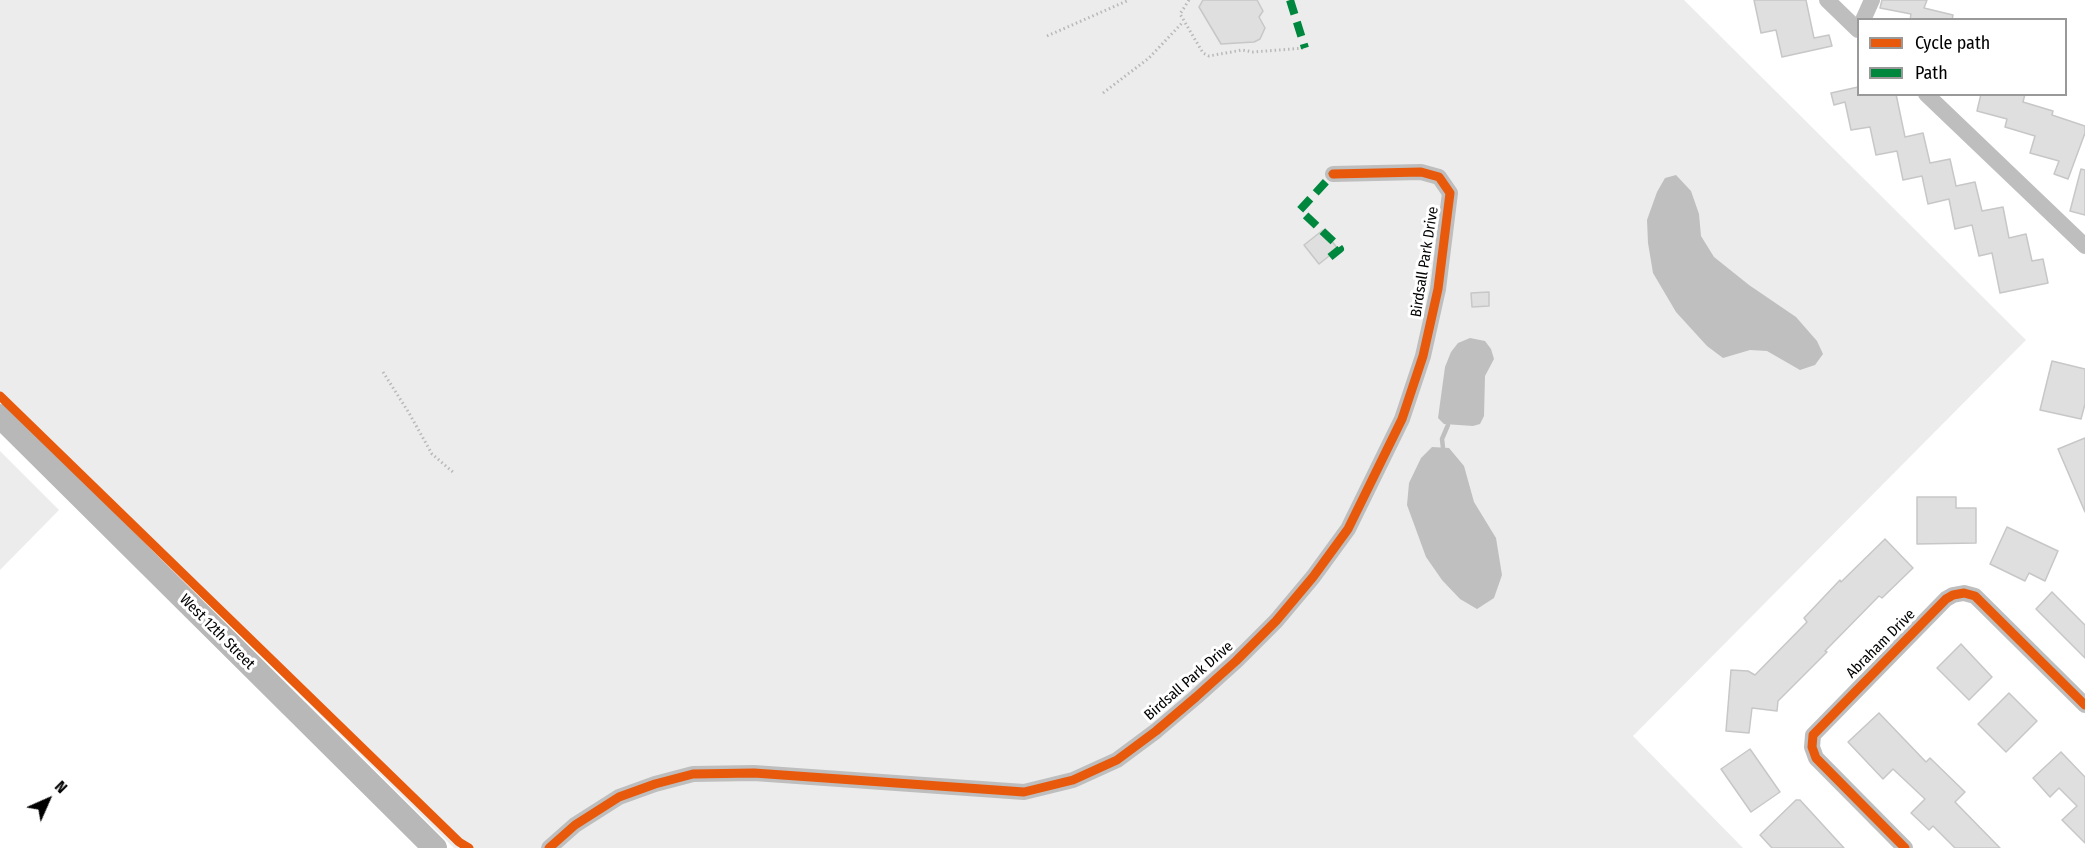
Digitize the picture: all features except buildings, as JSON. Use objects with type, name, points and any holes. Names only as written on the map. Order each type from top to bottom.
[{"type":"main road","name":"West 12th Street","points":[[0,416],[435,848]]},
{"type":"street","points":[[1827,0],[1857,29]]},
{"type":"street","points":[[1864,18],[1872,0]]},
{"type":"street","points":[[1928,96],[2085,246]]},
{"type":"street","name":"Birdsall Park Drive","points":[[549,848],[583,820],[612,801],[645,787],[693,774],[746,773],[1024,792],[1073,780],[1117,760],[1196,697],[1236,662],[1276,621],[1313,577],[1348,529],[1402,419],[1423,356],[1438,289],[1450,194],[1439,177],[1421,172],[1333,174]]},
{"type":"street","name":"Abraham Drive","points":[[1905,848],[1816,758],[1812,747],[1813,735],[1946,599],[1964,593],[1975,596],[2085,705]]},
{"type":"path","points":[[1047,36],[1129,0]]},
{"type":"path","points":[[1189,0],[1180,14],[1203,53],[1209,56],[1242,50],[1253,52],[1305,48]]},
{"type":"path","points":[[1102,93],[1149,58],[1183,22]]},
{"type":"path","points":[[383,372],[410,413],[432,454],[454,473]]},
{"type":"shaded area","points":[[0,0],[1684,0],[2026,340],[1633,736],[1743,848],[454,848],[0,396]]},
{"type":"shaded area","points":[[1676,175],[1691,191],[1699,214],[1701,236],[1714,257],[1749,285],[1796,317],[1817,341],[1823,354],[1815,365],[1800,370],[1767,351],[1750,350],[1723,358],[1707,346],[1676,312],[1653,273],[1647,220],[1657,192],[1665,178]]},
{"type":"shaded area","points":[[1470,338],[1485,341],[1494,359],[1485,376],[1484,416],[1480,424],[1473,426],[1444,424],[1438,418],[1445,367],[1451,352],[1458,343]]},
{"type":"shaded area","points":[[1432,447],[1449,448],[1464,466],[1474,502],[1496,538],[1502,575],[1494,598],[1477,609],[1460,599],[1442,580],[1426,557],[1407,505],[1409,483],[1421,458]]},
{"type":"shaded area","points":[[0,451],[59,510],[0,570]]},
{"type":"waterway","points":[[1443,448],[1442,439],[1448,425]]},
{"type":"marked path","points":[[1290,0],[1305,48]]},
{"type":"marked path","points":[[1330,257],[1340,249],[1300,210],[1333,174]]},
{"type":"cycle path","points":[[549,848],[575,825],[619,797],[693,774],[754,773],[1024,792],[1073,780],[1117,760],[1196,697],[1276,621],[1313,577],[1348,529],[1402,419],[1423,356],[1438,289],[1450,193],[1439,177],[1421,172],[1333,174]]},
{"type":"cycle path","points":[[0,396],[459,842],[469,848]]},
{"type":"cycle path","points":[[1905,848],[1816,758],[1812,747],[1813,735],[1946,599],[1964,593],[1975,596],[2085,705]]}]
